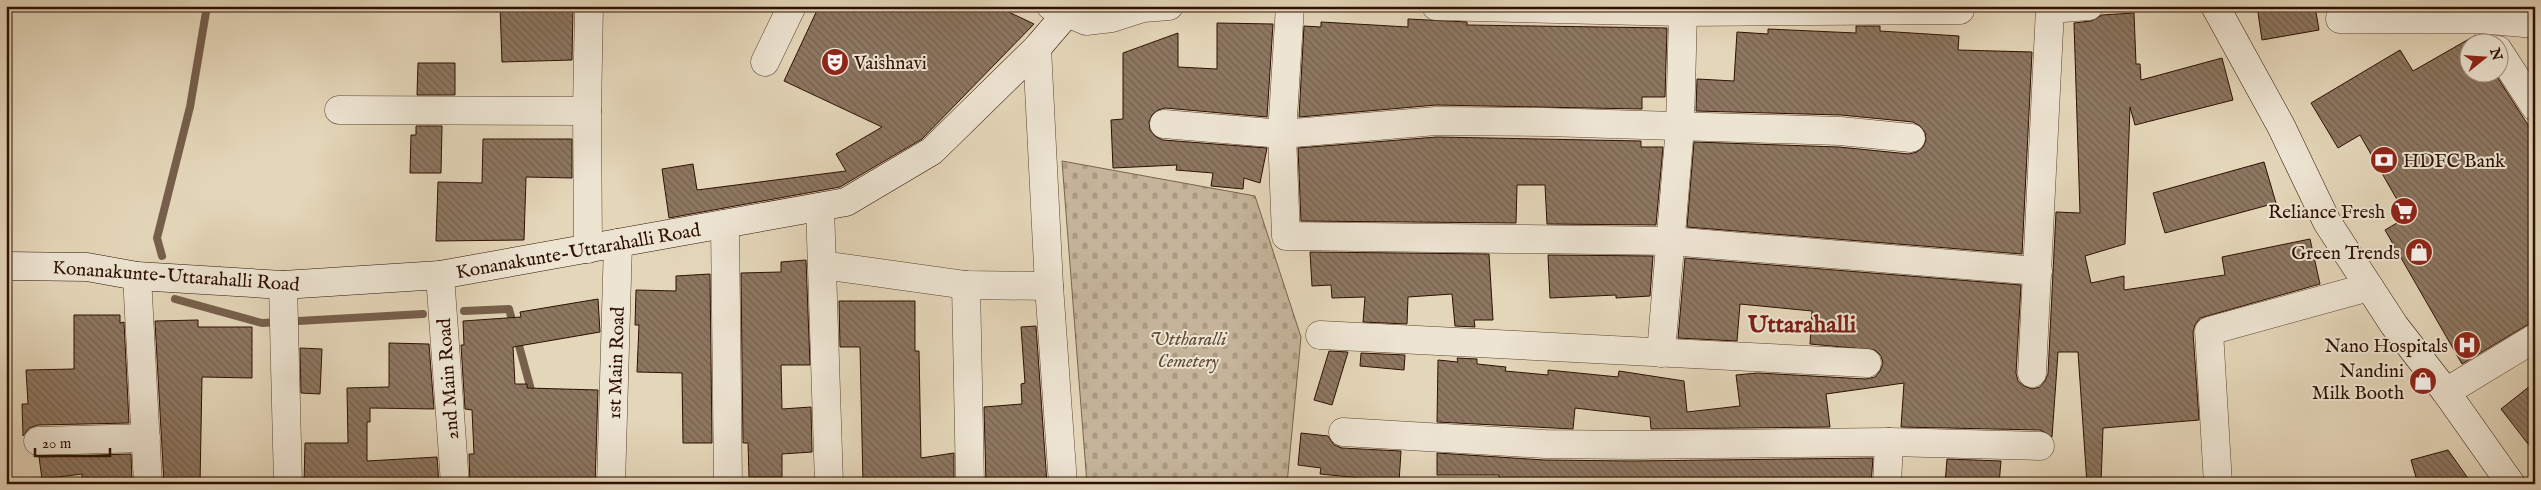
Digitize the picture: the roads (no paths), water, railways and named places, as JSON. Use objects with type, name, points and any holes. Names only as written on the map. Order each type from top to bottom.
[{"type":"street","points":[[588,249],[586,111],[589,6]]},
{"type":"street","points":[[765,62],[792,6]]},
{"type":"street","points":[[1063,9],[1086,21],[1112,18],[1144,8],[1169,6]]},
{"type":"street","points":[[1290,6],[1282,134],[1286,236],[1670,241],[2038,271]]},
{"type":"street","points":[[1436,6],[1683,12],[1960,10]]},
{"type":"street","points":[[2032,373],[2050,9],[2089,6]]},
{"type":"street","points":[[2215,6],[2281,126],[2326,222],[2394,325],[2446,392],[2511,484]]},
{"type":"street","name":"Konanakunte-Uttarahalli Road","points":[[6,266],[87,267],[137,276],[284,310],[440,275],[846,202],[932,150],[1037,48],[1063,9]]},
{"type":"street","points":[[1661,352],[1680,127],[1683,12]]},
{"type":"street","points":[[2340,19],[2479,19],[2535,24]]},
{"type":"street","points":[[2479,19],[2487,32]]},
{"type":"street","points":[[1037,48],[1049,286],[1063,484]]},
{"type":"street","points":[[2508,65],[2535,107]]},
{"type":"street","points":[[339,110],[586,111]]},
{"type":"street","points":[[1164,124],[1282,134],[1436,121],[1840,131],[1911,138]]},
{"type":"street","points":[[820,207],[829,484]]},
{"type":"street","points":[[725,224],[728,484]]},
{"type":"street","name":"1st Main Road","points":[[611,484],[618,243]]},
{"type":"street","points":[[822,265],[966,285],[1049,286]]},
{"type":"street","name":"2nd Main Road","points":[[440,275],[454,484]]},
{"type":"street","points":[[137,276],[148,484]]},
{"type":"street","points":[[966,285],[970,484]]},
{"type":"street","points":[[2218,484],[2209,331],[2369,287]]},
{"type":"street","points":[[284,310],[288,484]]},
{"type":"street","points":[[1320,335],[1867,363]]},
{"type":"street","points":[[2446,392],[2535,338]]},
{"type":"street","points":[[1343,432],[1545,444],[1632,445],[1888,442],[2040,446]]},
{"type":"street","points":[[38,441],[146,438]]},
{"type":"street","points":[[1887,484],[1888,442]]},
{"type":"waterway","points":[[162,256],[157,238],[190,107],[207,6]]},
{"type":"waterway","points":[[175,299],[262,323],[423,314]]},
{"type":"waterway","points":[[464,311],[509,309],[533,397]]},
{"type":"place","name":"Vaishnavi","points":[[835,62]]},
{"type":"place","name":"HDFC Bank","points":[[2384,160]]},
{"type":"place","name":"Reliance Fresh","points":[[2404,211]]},
{"type":"place","name":"Green Trends","points":[[2419,252]]},
{"type":"place","name":"Nano Hospitals","points":[[2467,345]]},
{"type":"place","name":"Nandini Milk Booth","points":[[2423,381]]},
{"type":"district","name":"Uttarahalli","points":[[1802,324]]},
{"type":"park label","name":"Uttharalli Cemetery","points":[[1188,349]]}]
